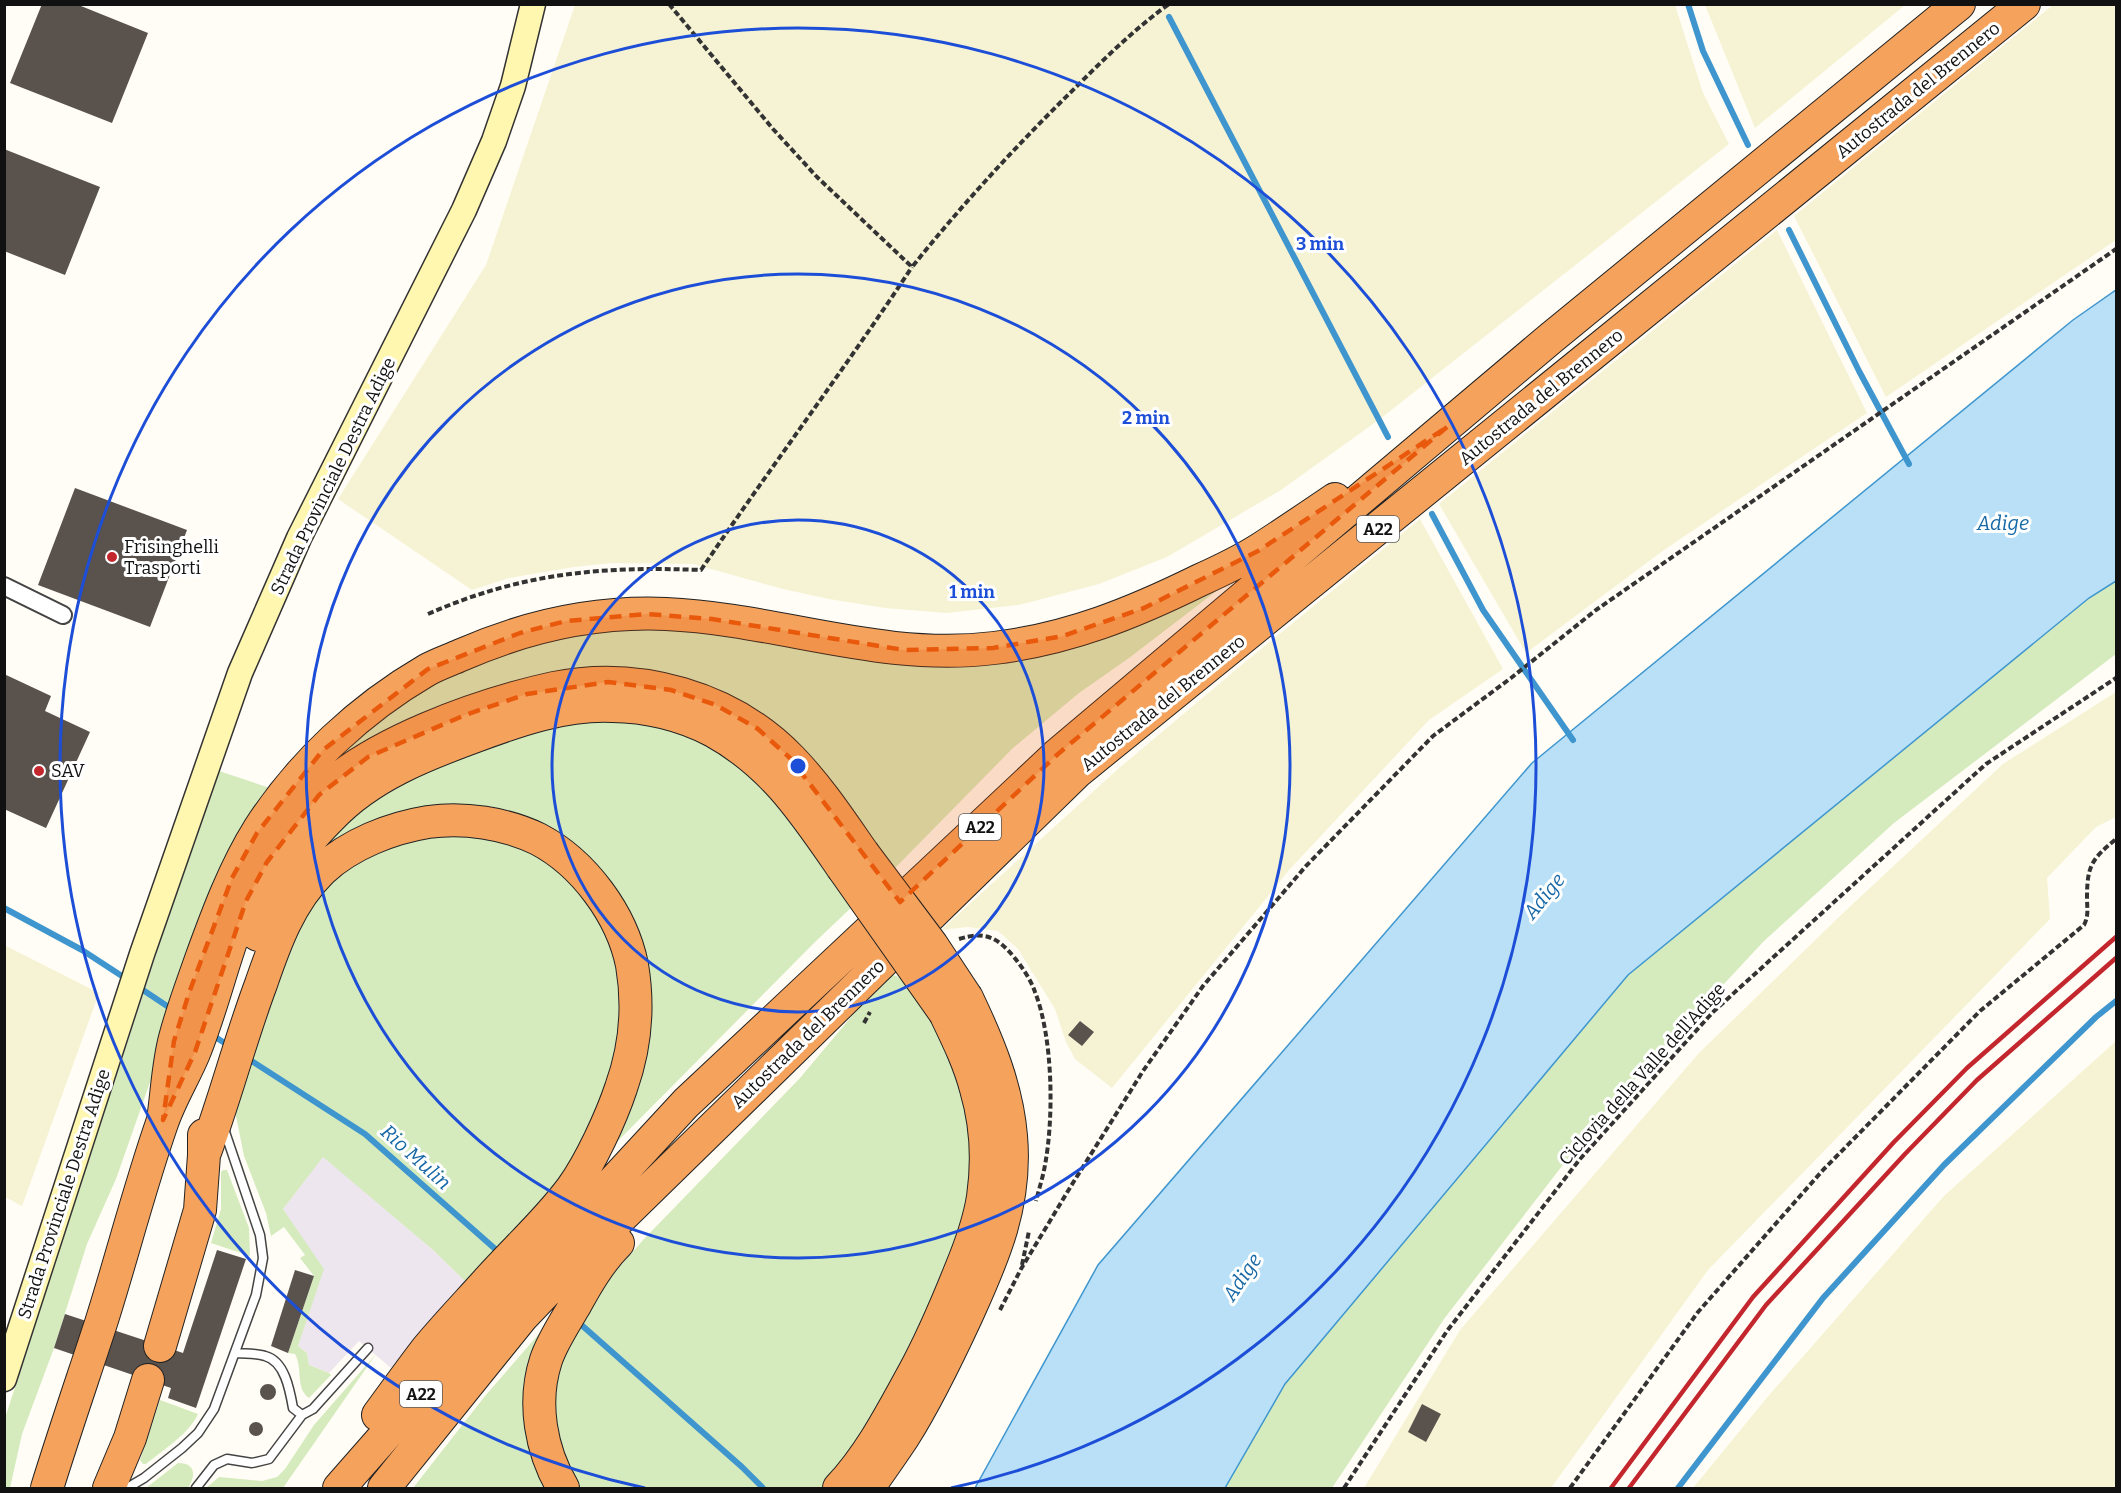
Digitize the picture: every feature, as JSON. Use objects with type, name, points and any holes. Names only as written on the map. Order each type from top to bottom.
[{"type":"highway","name":"Autostrada del Brennero","points":[[555,1264],[686,1103],[1058,754],[1551,338],[1959,4]]},
{"type":"highway","name":"Autostrada del Brennero","points":[[339,1488],[504,1300],[555,1264],[758,1083],[1077,772],[2024,4]]},
{"type":"highway","points":[[204,1155],[219,1114],[221,1002],[232,878],[257,832],[281,797],[323,750],[382,700],[428,669],[485,644],[566,621],[647,614],[712,619],[904,650],[942,651],[993,648],[1063,636],[1144,608],[1258,551],[1447,427]]},
{"type":"highway","points":[[160,1346],[200,1210],[204,1155],[203,1101],[221,1002],[246,901],[267,862],[300,816],[319,795],[368,757],[405,739],[465,715],[527,694],[572,685],[608,682],[671,690],[716,705],[758,729],[790,758],[821,793],[853,860],[932,945],[956,1006],[965,1054],[976,1089],[983,1124],[985,1176],[978,1223],[928,1348],[876,1441],[855,1471],[839,1488]]},
{"type":"highway","points":[[46,1488],[100,1325],[163,1120],[174,1041],[221,1002],[279,932],[298,899],[322,871],[344,853],[377,836],[411,825],[446,820],[471,821],[506,828],[536,839],[579,870],[602,897],[621,931],[631,964],[636,1014],[632,1048],[621,1089],[596,1146],[572,1188],[555,1264],[555,1340],[546,1360],[542,1380],[540,1418],[543,1443],[563,1488]]},
{"type":"highway","points":[[868,1488],[905,1435],[957,1336],[992,1259],[1007,1210],[1011,1137],[1008,1109],[997,1065],[956,1006]]},
{"type":"highway","points":[[324,1488],[427,1350],[555,1264]]},
{"type":"highway","name":"Autostrada del Brennero","points":[[384,1488],[504,1300]]},
{"type":"highway","points":[[109,1488],[130,1438],[148,1380]]},
{"type":"main road","name":"Strada Provinciale Destra Adige","points":[[4,1379],[142,954],[240,673],[299,538],[464,210],[494,141],[513,86],[533,4]]},
{"type":"street","points":[[4,586],[63,615]]},
{"type":"lane","points":[[127,1488],[152,1472],[198,1432],[214,1409],[256,1296],[263,1258],[257,1225],[219,1114]]},
{"type":"lane","points":[[196,1488],[214,1465],[227,1460],[252,1463],[269,1460],[302,1415],[313,1409],[368,1348]]},
{"type":"lane","points":[[236,1353],[267,1356],[284,1372],[292,1408],[302,1415]]},
{"type":"path","points":[[669,4],[773,129],[825,184],[912,267]]},
{"type":"path","points":[[428,614],[489,590],[539,578],[616,569],[701,570],[750,497],[871,330],[912,267],[963,206],[1040,123],[1127,39],[1169,4]]},
{"type":"path","points":[[995,1319],[1071,1186],[1143,1071],[1203,986],[1306,866],[1433,736],[1537,658],[1596,610],[2116,249]]},
{"type":"path","name":"Ciclovia della Valle dell'Adige","points":[[1344,1488],[1454,1322],[1580,1159],[1713,1012],[1986,764],[2116,678]]},
{"type":"path","points":[[1570,1488],[1698,1312],[1823,1170],[1980,1011],[2084,925],[2089,915],[2087,900],[2089,868],[2100,852],[2116,838]]},
{"type":"highlighted area","points":[[1447,427],[1058,754],[900,902],[790,758],[758,729],[716,705],[671,690],[608,682],[527,694],[465,715],[368,757],[319,795],[267,862],[246,901],[195,1052],[163,1120],[174,1041],[189,993],[232,878],[257,833],[323,750],[428,669],[520,633],[566,621],[647,614],[712,619],[904,650],[993,648],[1063,636],[1144,608],[1258,551]]},
{"type":"shaded area","points":[[575,5],[1675,5],[1703,93],[1729,144],[1380,419],[1281,490],[1167,557],[1099,584],[1019,605],[947,613],[885,608],[829,599],[693,564],[612,563],[574,567],[509,578],[472,590],[338,499],[486,265]]},
{"type":"shaded area","points":[[1705,5],[1905,5],[1755,128]]},
{"type":"shaded area","points":[[2053,5],[2116,5],[2116,240],[1886,397],[1794,216]]},
{"type":"shaded area","points":[[1777,230],[1867,413],[1664,550],[1526,653],[1439,504]]},
{"type":"shaded area","points":[[1420,519],[1503,669],[1429,720],[1290,869],[1112,1088],[1075,1059],[1066,1042],[1055,1009],[1018,949],[998,931],[968,927],[941,930],[1118,769]]},
{"type":"shaded area","points":[[2116,692],[2116,817],[2096,827],[2047,878],[2050,919],[1708,1270],[1551,1488],[1364,1488],[1460,1330],[1699,1053],[1842,914],[2003,764]]},
{"type":"shaded area","points":[[4,945],[99,993],[22,1206],[5,1197]]},
{"type":"shaded area","points":[[2116,1041],[2116,1488],[1693,1488],[1770,1394],[1944,1196]]},
{"type":"shaded area","points":[[323,1156],[433,1250],[466,1282],[391,1368],[359,1341],[329,1373],[309,1365],[307,1353],[298,1346],[323,1269],[283,1209]]},
{"type":"green space","points":[[1236,576],[1129,658],[1079,693],[1013,748],[894,869],[662,675],[273,825],[352,735],[471,659],[629,622],[927,660]]},
{"type":"green space","points":[[2116,581],[2116,654],[1894,823],[1764,941],[1599,1118],[1444,1319],[1332,1488],[1225,1488],[1285,1384],[1628,975],[2089,598]]},
{"type":"green space","points":[[608,716],[689,732],[754,774],[855,904],[603,1156],[621,1113],[623,909],[465,810],[290,879],[375,793],[529,729]]},
{"type":"green space","points":[[216,770],[276,790],[155,1068],[116,1179],[87,1244],[54,1348],[22,1434],[10,1488],[5,1488],[5,1418]]},
{"type":"green space","points":[[439,833],[498,839],[536,853],[579,889],[601,920],[615,957],[622,1002],[618,1052],[588,1133],[553,1187],[466,1282],[433,1250],[323,1157],[283,1209],[324,1269],[298,1346],[307,1353],[309,1365],[331,1375],[309,1398],[302,1389],[295,1354],[288,1353],[314,1276],[300,1258],[305,1255],[284,1227],[271,1236],[266,1213],[244,1156],[235,1111],[288,948],[323,886],[366,854]]},
{"type":"green space","points":[[888,973],[914,983],[968,1096],[972,1190],[939,1297],[843,1471],[824,1488],[574,1488],[550,1428],[556,1367],[593,1297],[644,1239],[800,1078]]},
{"type":"green space","points":[[227,1170],[249,1228],[250,1256],[211,1243],[221,1209],[221,1172]]},
{"type":"green space","points":[[544,1328],[529,1366],[525,1402],[529,1431],[548,1488],[413,1488],[485,1396]]},
{"type":"green space","points":[[376,1354],[283,1488],[206,1488],[219,1477],[262,1481],[277,1477],[285,1469],[314,1425]]},
{"type":"green space","points":[[160,1400],[198,1414],[182,1435],[143,1464],[140,1460]]},
{"type":"green space","points":[[178,1463],[188,1465],[193,1471],[188,1488],[146,1488]]},
{"type":"water","name":"Adige","points":[[2116,290],[2116,581],[2089,598],[1628,975],[1285,1384],[1225,1488],[975,1488],[1098,1265],[1532,763],[2073,320]]},
{"type":"building","points":[[42,4],[76,4],[148,33],[112,123],[10,83]]},
{"type":"building","points":[[4,149],[100,187],[65,275],[4,251]]},
{"type":"building","name":"Frisinghelli Trasporti","points":[[75,488],[187,530],[150,627],[38,585]]},
{"type":"building","name":"SAV","points":[[4,674],[51,696],[45,711],[90,732],[46,828],[4,809]]},
{"type":"building","points":[[1080,1021],[1094,1032],[1082,1046],[1068,1035]]},
{"type":"building","points":[[217,1250],[246,1259],[196,1408],[168,1398],[171,1388],[54,1348],[65,1314],[183,1353]]},
{"type":"building","points":[[295,1270],[314,1276],[288,1353],[271,1346]]},
{"type":"building","points":[[265,1384],[271,1384],[276,1392],[274,1398],[265,1400],[260,1395],[260,1389]]},
{"type":"building","points":[[1422,1404],[1441,1414],[1426,1442],[1408,1432]]},
{"type":"building","points":[[253,1422],[259,1422],[263,1429],[259,1436],[253,1436],[249,1432],[249,1426]]},
{"type":"waterway","points":[[1688,4],[1703,51],[1748,145]]},
{"type":"waterway","points":[[1169,17],[1388,437]]},
{"type":"waterway","points":[[1789,230],[1859,371],[1909,464]]},
{"type":"waterway","points":[[1432,514],[1483,610],[1573,740]]},
{"type":"waterway","name":"Rio Mulin","points":[[4,908],[82,950],[128,980]]},
{"type":"waterway","name":"Rio Mulin","points":[[137,986],[173,1010]]},
{"type":"waterway","points":[[1678,1488],[1823,1298],[1944,1165],[2096,1017],[2116,1001]]},
{"type":"waterway","name":"Rio Mulin","points":[[212,1035],[231,1047]]},
{"type":"waterway","name":"Rio Mulin","points":[[247,1058],[365,1134],[502,1255]]},
{"type":"waterway","name":"Rio Mulin","points":[[577,1321],[763,1488]]},
{"type":"railway","points":[[1611,1488],[1753,1297],[1894,1142],[1967,1068],[2116,937]]},
{"type":"railway","points":[[1629,1488],[1766,1305],[1905,1154],[1977,1080],[2116,958]]},
{"type":"place","name":"Frisinghelli Trasporti","points":[[112,557]]},
{"type":"place","name":"SAV","points":[[39,771]]}]
